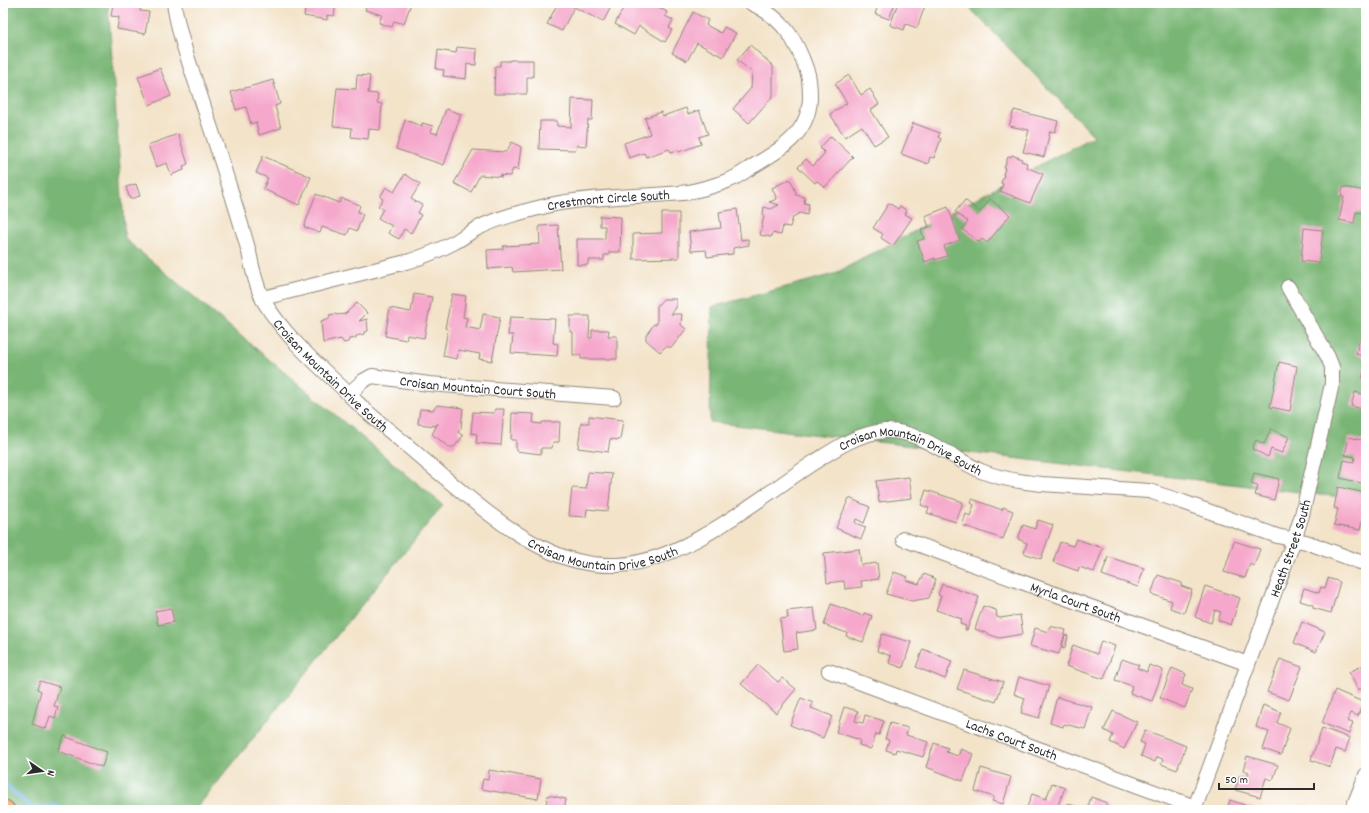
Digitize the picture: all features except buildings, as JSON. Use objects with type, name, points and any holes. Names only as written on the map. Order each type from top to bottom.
[{"type":"street","name":"Croisan Mountain Drive South","points":[[174,3],[181,34],[238,215],[255,277],[263,298],[279,323],[302,350],[361,406],[454,485],[509,527],[545,550],[562,557],[595,564],[614,565],[632,564],[668,553],[720,526],[795,474],[849,441],[863,435],[890,430],[913,435],[984,472],[994,475],[1026,483],[1149,491],[1277,536],[1306,542],[1360,562]]},
{"type":"street","name":"Crestmont Circle South","points":[[263,298],[422,257],[454,243],[479,228],[504,218],[552,205],[619,197],[687,192],[706,188],[728,181],[780,150],[805,122],[810,106],[808,74],[793,38],[783,25],[770,14],[751,3]]},
{"type":"street","name":"Heath Street South","points":[[1194,809],[1294,540],[1302,515],[1332,384],[1332,367],[1328,357],[1288,287]]},
{"type":"street","name":"Croisan Mountain Court South","points":[[349,394],[363,381],[372,376],[429,384],[614,398]]},
{"type":"street","name":"Myrla Court South","points":[[903,539],[1248,664]]},
{"type":"street","name":"Lachs Court South","points":[[829,671],[1194,809]]},
{"type":"street","points":[[1352,810],[1366,775]]},
{"type":"green space","points":[[3,3],[108,3],[125,239],[443,505],[195,810],[3,810]]},
{"type":"green space","points":[[965,3],[1366,3],[1366,500],[710,422],[712,307],[834,274],[1094,136]]},
{"type":"waterway","points":[[3,782],[31,808],[56,806],[63,810]]}]
